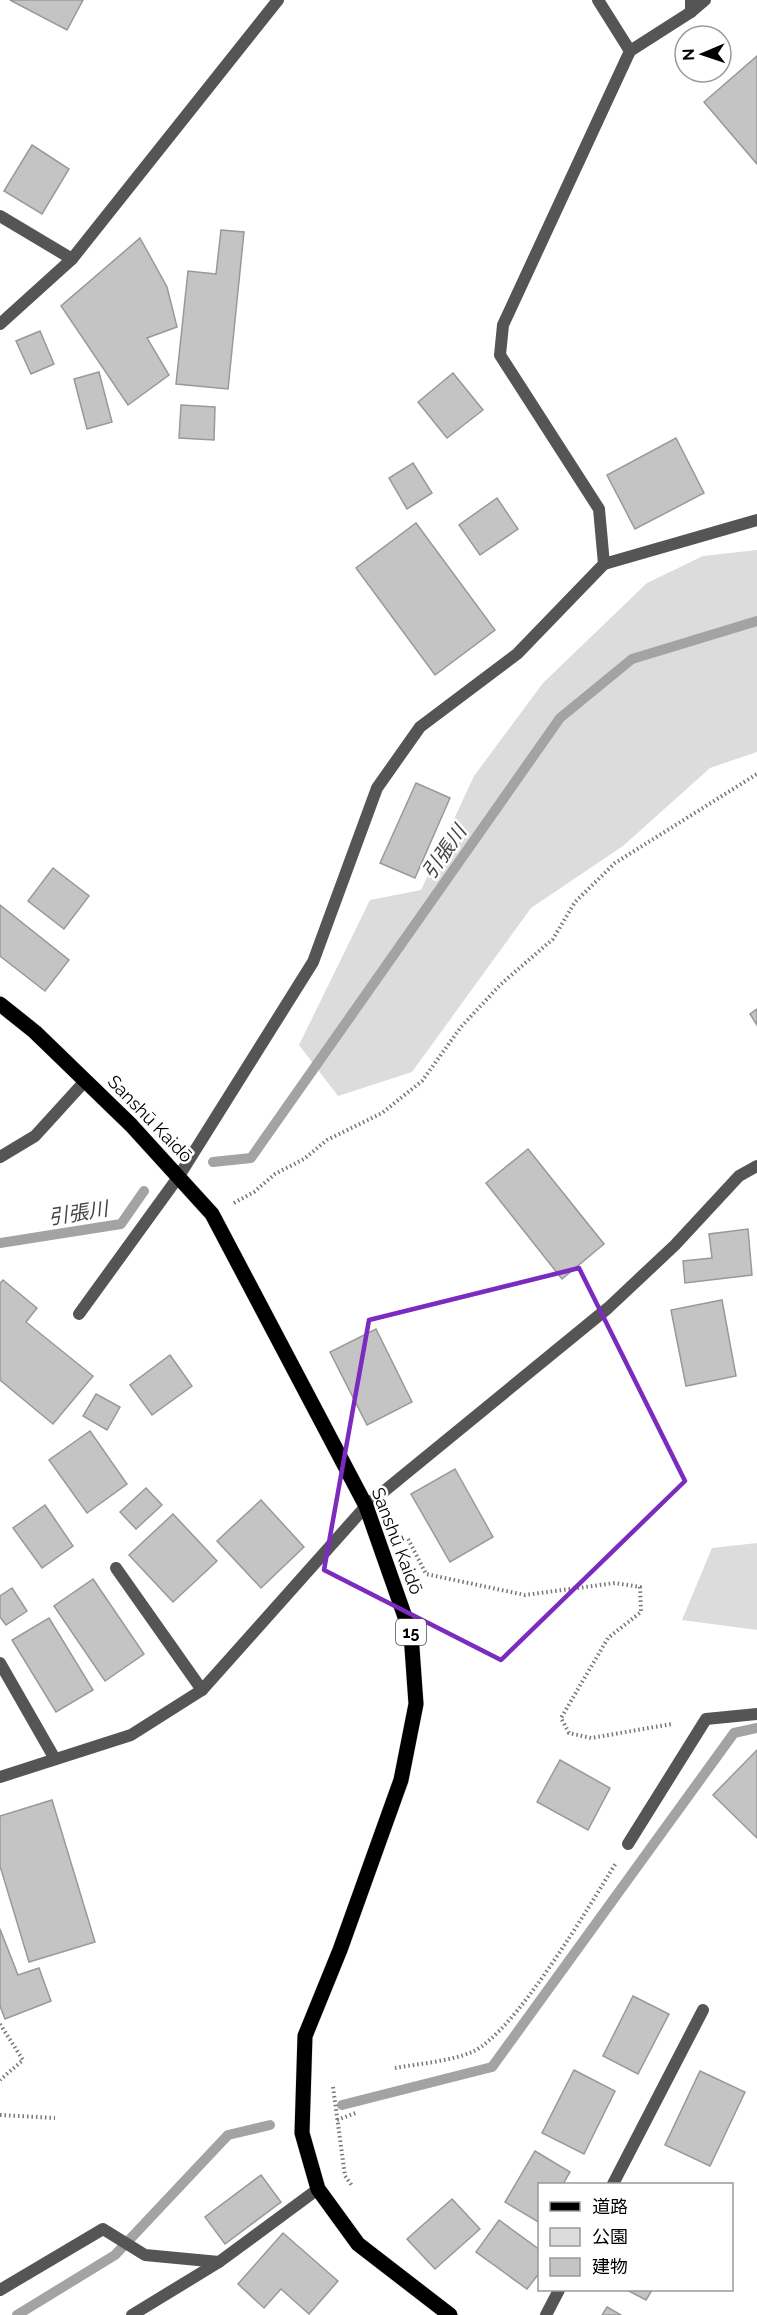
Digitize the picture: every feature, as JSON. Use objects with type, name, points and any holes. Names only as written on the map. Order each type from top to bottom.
[{"type":"main road","name":"Sanshū Kaidō","points":[[0,1004],[86,1080],[179,1176],[212,1214],[366,1506],[411,1634],[416,1704],[401,1780],[340,1950],[305,2036],[302,2133],[318,2189],[358,2244],[450,2315]]},
{"type":"street","points":[[0,324],[72,259],[278,0]]},
{"type":"street","points":[[598,0],[630,51]]},
{"type":"street","points":[[604,564],[599,509],[500,355],[503,325],[630,51],[691,6],[705,0]]},
{"type":"street","points":[[0,216],[72,259]]},
{"type":"street","points":[[79,1314],[179,1176],[313,962],[377,788],[420,727],[517,654],[604,564],[757,520]]},
{"type":"street","points":[[0,1157],[35,1136],[86,1080]]},
{"type":"street","points":[[0,1777],[131,1735],[202,1690],[366,1506],[608,1308],[675,1245],[739,1176],[757,1166]]},
{"type":"street","points":[[116,1568],[202,1690]]},
{"type":"street","points":[[0,1663],[55,1759]]},
{"type":"street","points":[[628,1844],[706,1719],[747,1713],[757,1714]]},
{"type":"street","points":[[614,2183],[703,2010]]},
{"type":"street","points":[[132,2315],[219,2262],[318,2189]]},
{"type":"street","points":[[0,2290],[103,2229],[145,2255],[219,2262]]},
{"type":"street","points":[[546,2315],[558,2291]]},
{"type":"path","points":[[212,1214],[254,1192],[275,1174],[304,1159],[327,1140],[382,1113],[423,1081],[462,1028],[501,984],[553,939],[575,902],[615,863],[757,774]]},
{"type":"path","points":[[405,1533],[426,1574],[525,1595],[615,1583],[640,1587],[641,1612],[608,1638],[561,1718],[569,1733],[591,1738],[706,1719]]},
{"type":"path","points":[[395,2068],[471,2053],[493,2038],[531,1992],[587,1911],[628,1844]]},
{"type":"path","points":[[0,2024],[23,2060],[0,2080]]},
{"type":"path","points":[[333,2087],[345,2176],[357,2193]]},
{"type":"path","points":[[337,2120],[358,2112]]},
{"type":"path","points":[[0,2115],[55,2118]]},
{"type":"highlighted area","points":[[579,1268],[685,1481],[501,1660],[324,1570],[369,1320]]},
{"type":"green space","points":[[757,550],[757,752],[710,768],[623,846],[531,908],[412,1072],[338,1096],[299,1045],[370,900],[421,890],[474,776],[543,683],[647,583],[703,556]]},
{"type":"green space","points":[[757,1543],[757,1630],[682,1620],[712,1548]]},
{"type":"building","points":[[10,0],[83,0],[67,30]]},
{"type":"building","points":[[757,56],[757,164],[704,102],[725,84],[733,84],[733,77]]},
{"type":"building","points":[[32,145],[69,169],[42,214],[4,191]]},
{"type":"building","points":[[221,230],[244,232],[228,389],[176,384],[188,271],[216,274]]},
{"type":"building","points":[[140,238],[167,287],[177,327],[147,338],[169,375],[128,405],[61,306]]},
{"type":"building","points":[[40,331],[54,364],[31,374],[16,341]]},
{"type":"building","points":[[99,372],[112,422],[87,429],[74,379]]},
{"type":"building","points":[[453,373],[483,410],[447,438],[418,402]]},
{"type":"building","points":[[181,405],[215,407],[214,440],[179,438]]},
{"type":"building","points":[[676,438],[704,493],[635,529],[607,475]]},
{"type":"building","points":[[413,463],[432,493],[407,509],[389,478]]},
{"type":"building","points":[[497,498],[518,529],[480,555],[459,525]]},
{"type":"building","points":[[416,523],[495,630],[435,675],[356,568]]},
{"type":"building","points":[[416,783],[450,798],[415,878],[380,863]]},
{"type":"building","points":[[53,868],[89,896],[64,929],[28,901]]},
{"type":"building","points":[[0,905],[69,960],[45,991],[0,956]]},
{"type":"building","points":[[757,1009],[757,1025],[750,1014]]},
{"type":"building","points":[[528,1149],[604,1244],[562,1279],[486,1183]]},
{"type":"building","points":[[748,1229],[752,1275],[685,1283],[683,1261],[712,1258],[709,1234]]},
{"type":"building","points":[[3,1280],[37,1308],[26,1322],[93,1376],[53,1424],[0,1380],[0,1283]]},
{"type":"building","points":[[722,1300],[736,1376],[686,1386],[671,1310]]},
{"type":"building","points":[[376,1329],[412,1402],[367,1425],[330,1352]]},
{"type":"building","points":[[170,1355],[192,1386],[152,1415],[130,1385]]},
{"type":"building","points":[[96,1394],[120,1407],[107,1430],[83,1416]]},
{"type":"building","points":[[90,1431],[127,1484],[87,1513],[49,1460]]},
{"type":"building","points":[[455,1469],[493,1537],[450,1562],[411,1494]]},
{"type":"building","points":[[146,1488],[162,1505],[136,1529],[120,1512]]},
{"type":"building","points":[[261,1500],[304,1547],[261,1588],[217,1541]]},
{"type":"building","points":[[45,1505],[73,1546],[42,1568],[13,1528]]},
{"type":"building","points":[[173,1514],[217,1561],[173,1602],[129,1555]]},
{"type":"building","points":[[93,1579],[144,1654],[105,1681],[54,1606]]},
{"type":"building","points":[[12,1588],[27,1611],[6,1625],[0,1617],[0,1596]]},
{"type":"building","points":[[49,1618],[93,1690],[56,1712],[12,1640]]},
{"type":"building","points":[[757,1750],[757,1838],[713,1795]]},
{"type":"building","points":[[560,1760],[610,1788],[588,1830],[537,1802]]},
{"type":"building","points":[[52,1800],[95,1942],[29,1962],[0,1866],[0,1816]]},
{"type":"building","points":[[0,1929],[18,1975],[39,1968],[51,2001],[5,2019],[0,2006]]},
{"type":"building","points":[[633,1996],[669,2014],[638,2074],[603,2056]]},
{"type":"building","points":[[574,2070],[615,2091],[584,2154],[542,2133]]},
{"type":"building","points":[[700,2071],[745,2092],[710,2166],[665,2145]]},
{"type":"building","points":[[535,2151],[570,2172],[564,2183],[538,2183],[538,2222],[505,2202]]},
{"type":"building","points":[[261,2175],[281,2202],[225,2244],[205,2217]]},
{"type":"building","points":[[452,2199],[480,2229],[435,2269],[407,2239]]},
{"type":"building","points":[[499,2220],[538,2249],[538,2275],[527,2289],[476,2252]]},
{"type":"building","points":[[283,2233],[338,2281],[309,2314],[281,2289],[264,2308],[238,2284]]},
{"type":"building","points":[[629,2291],[651,2291],[646,2300]]},
{"type":"building","points":[[607,2307],[621,2315],[602,2315]]},
{"type":"waterway","name":"引張川","points":[[213,1162],[251,1158],[560,718],[632,659],[757,621]]},
{"type":"waterway","name":"引張川","points":[[0,1243],[121,1224],[144,1191]]},
{"type":"waterway","points":[[342,2105],[492,2067],[734,1733],[757,1728]]},
{"type":"waterway","points":[[17,2315],[115,2255],[228,2135],[270,2125]]}]
